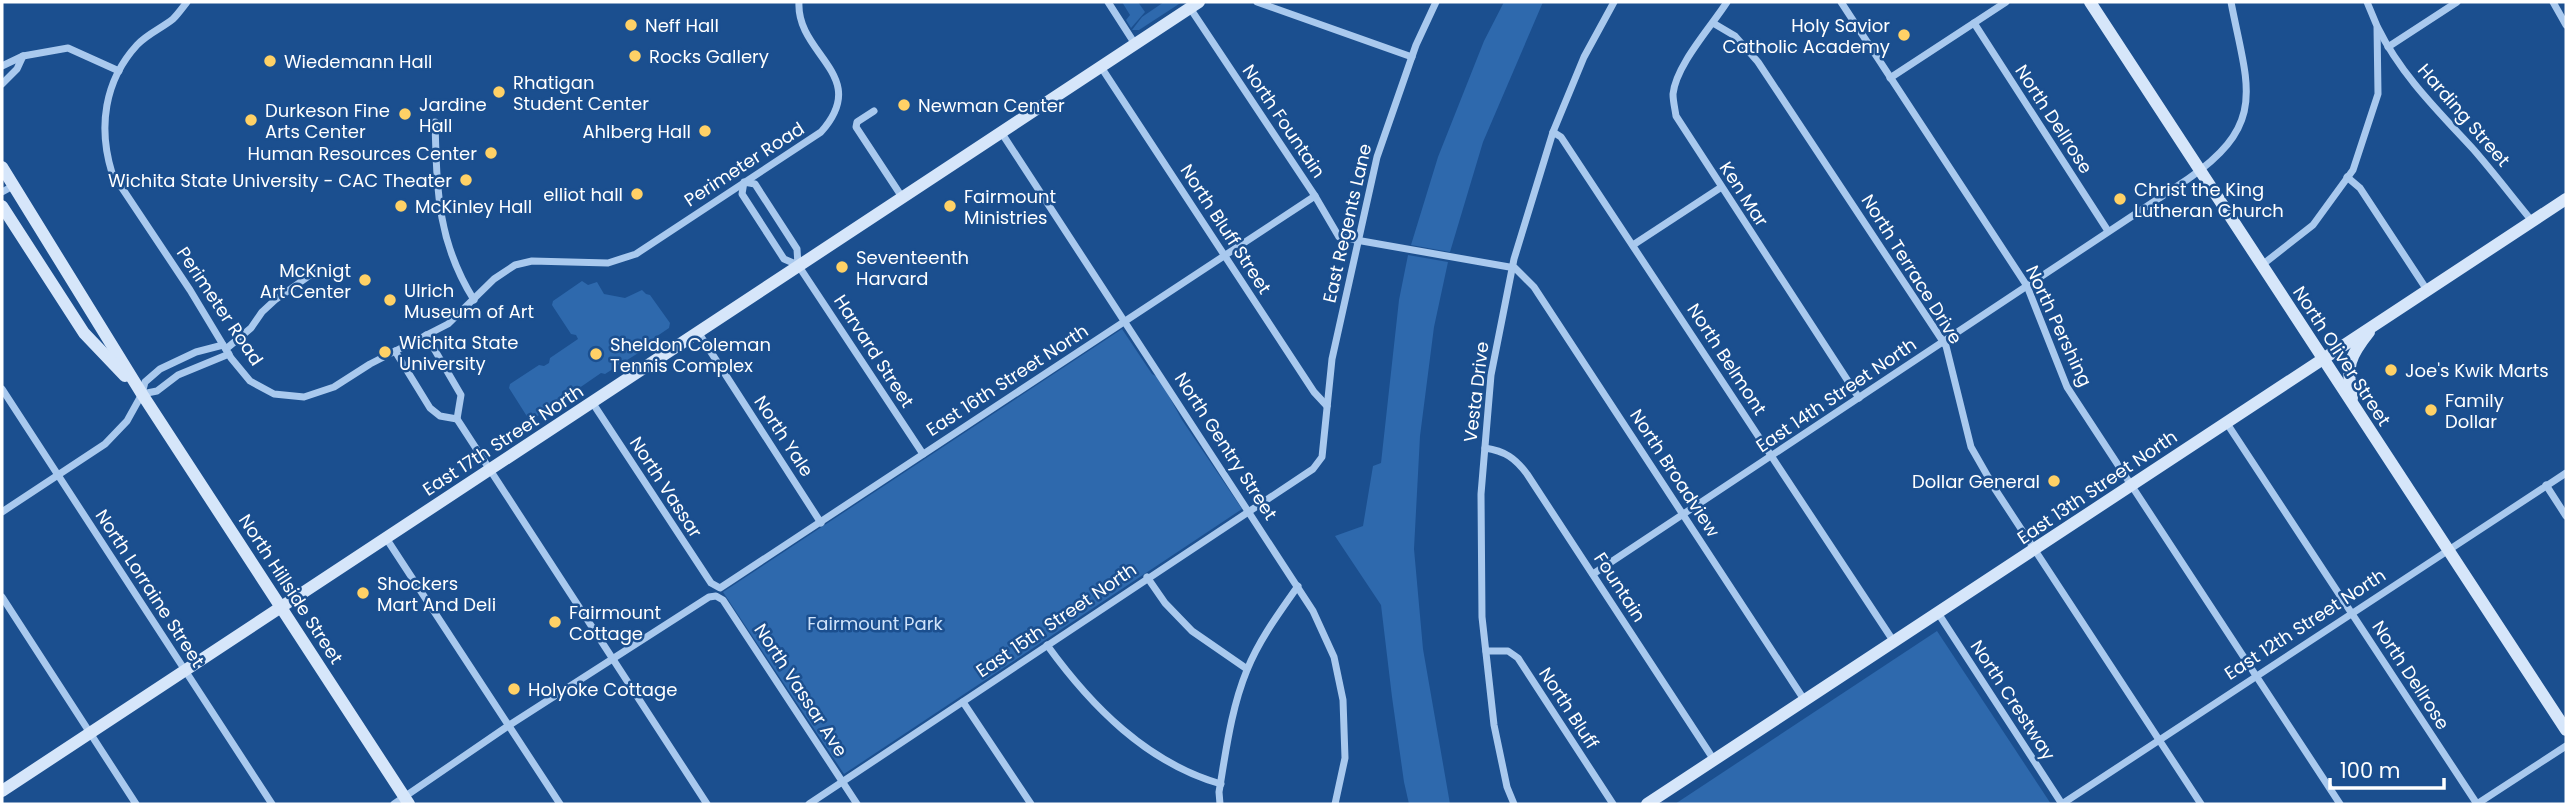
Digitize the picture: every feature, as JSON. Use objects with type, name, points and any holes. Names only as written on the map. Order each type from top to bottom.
[{"type":"main road","name":"North Oliver Street","points":[[2090,2],[2566,730]]},
{"type":"main road","name":"East 17th Street North","points":[[2,791],[1194,5]]},
{"type":"main road","name":"North Hillside Street","points":[[2,167],[8,189],[282,606],[402,802]]},
{"type":"main road","name":"East 13th Street North","points":[[1647,804],[2566,199]]},
{"type":"main road","name":"North Hillside Street","points":[[2,206],[83,333],[142,394]]},
{"type":"main road","points":[[2354,405],[2348,371],[2349,360],[2373,326]]},
{"type":"street","name":"Perimeter Road","points":[[187,2],[173,18],[137,44],[108,91],[103,133],[112,173],[184,280],[226,350],[250,381],[274,394],[304,397],[334,387],[448,324],[494,279],[514,265],[532,261],[597,264],[628,257],[821,132],[838,107],[838,91],[835,75],[804,29],[799,2]]},
{"type":"street","points":[[1108,2],[1135,44]]},
{"type":"street","points":[[1257,2],[1412,58]]},
{"type":"street","name":"East Regents Lane","points":[[1320,460],[1332,359],[1377,157],[1412,58],[1436,2]]},
{"type":"street","name":"Vesta Drive","points":[[1514,804],[1507,787],[1494,725],[1482,617],[1481,494],[1491,375],[1513,268],[1553,132],[1584,57],[1614,2]]},
{"type":"street","name":"Ken Mar","points":[[1727,2],[1682,68],[1673,96],[1676,116],[1720,188],[1859,398]]},
{"type":"street","name":"North Pershing","points":[[1841,2],[2027,286],[2067,387],[2340,804]]},
{"type":"street","points":[[1891,78],[2006,2]]},
{"type":"street","name":"East 14th Street North","points":[[1593,574],[2200,171],[2235,136],[2244,117],[2248,92],[2231,2]]},
{"type":"street","name":"Harding Street","points":[[2367,2],[2388,47],[2417,89],[2477,153],[2532,221]]},
{"type":"street","points":[[2388,47],[2457,2]]},
{"type":"street","points":[[2553,2],[2566,25]]},
{"type":"street","name":"North Fountain","points":[[1194,5],[1339,237],[1358,241]]},
{"type":"street","name":"North Terrace Drive","points":[[1713,23],[1735,36],[1758,62],[1944,342],[1957,384],[1971,447],[1995,489],[2201,804]]},
{"type":"street","name":"North Dellrose","points":[[1974,23],[2108,231]]},
{"type":"street","points":[[2262,265],[2313,225],[2353,170],[2378,94],[2377,26]]},
{"type":"street","points":[[2,66],[23,56],[68,48],[119,71]]},
{"type":"street","points":[[2,84],[17,69],[23,56]]},
{"type":"street","name":"North Bluff Street","points":[[1101,67],[1314,392],[1327,406]]},
{"type":"street","points":[[874,111],[857,122],[856,127],[902,197]]},
{"type":"street","points":[[435,122],[438,195],[444,235],[461,279],[474,300]]},
{"type":"street","name":"North Gentry Street","points":[[1001,132],[1313,611],[1334,657],[1343,700],[1345,758],[1335,804]]},
{"type":"street","name":"North Belmont","points":[[1553,132],[1561,136],[1894,642]]},
{"type":"street","points":[[2347,177],[2360,188],[2427,290]]},
{"type":"street","points":[[744,183],[755,184],[797,249],[798,265],[784,259],[742,194],[744,183]]},
{"type":"street","points":[[1633,245],[1720,188]]},
{"type":"street","name":"East 16th Street North","points":[[402,802],[508,726],[709,597],[1315,196]]},
{"type":"street","points":[[1358,241],[1513,268]]},
{"type":"street","name":"Harvard Street","points":[[798,265],[923,454]]},
{"type":"street","name":"North Broadview","points":[[1513,268],[1534,286],[1805,701]]},
{"type":"street","points":[[142,394],[157,391],[178,375],[226,350],[251,328],[275,300],[316,271]]},
{"type":"street","name":"North Yale","points":[[698,332],[821,523]]},
{"type":"street","points":[[426,335],[461,395],[457,419],[707,804]]},
{"type":"street","points":[[2,512],[105,444],[127,421],[142,394],[145,382],[160,369],[195,352],[226,350]]},
{"type":"street","points":[[395,351],[430,408],[440,416],[457,419]]},
{"type":"street","name":"North Lorraine Street","points":[[2,389],[272,804]]},
{"type":"street","name":"North Vassar","points":[[592,402],[716,592]]},
{"type":"street","name":"North Dellrose","points":[[2226,422],[2477,804]]},
{"type":"street","name":"Fountain","points":[[1485,448],[1499,450],[1519,463],[1714,760]]},
{"type":"street","name":"East 15th Street North","points":[[809,804],[1313,469],[1320,460]]},
{"type":"street","name":"East 12th Street North","points":[[2062,804],[2566,473]]},
{"type":"street","points":[[2546,485],[2566,516]]},
{"type":"street","points":[[386,538],[560,804]]},
{"type":"street","points":[[1147,578],[1165,603],[1192,631],[1247,669]]},
{"type":"street","points":[[1220,804],[1232,717],[1247,669],[1272,623],[1298,586]]},
{"type":"street","name":"North Vassar Ave","points":[[716,592],[857,804]]},
{"type":"street","points":[[2,597],[136,804]]},
{"type":"street","name":"North Crestway","points":[[1938,613],[2062,804]]},
{"type":"street","points":[[1047,645],[1076,685],[1138,743],[1195,776],[1221,784]]},
{"type":"street","name":"North Bluff","points":[[1486,651],[1508,651],[1518,658],[1613,804]]},
{"type":"street","points":[[963,702],[1031,804]]},
{"type":"street","points":[[2477,804],[2566,746]]},
{"type":"green space","points":[[1122,2],[1138,2],[1145,12],[1131,28],[1126,20],[1130,15]]},
{"type":"green space","points":[[1164,2],[1182,2],[1139,30],[1132,30],[1142,17]]},
{"type":"green space","points":[[1504,2],[1543,2],[1483,142],[1450,252],[1411,245],[1438,157],[1484,41]]},
{"type":"green space","points":[[1408,255],[1448,262],[1434,327],[1420,436],[1414,549],[1423,649],[1450,804],[1409,804],[1381,605],[1335,536],[1363,526],[1373,466],[1381,463],[1399,300]]},
{"type":"green space","name":"Sheldon Coleman Tennis Complex","points":[[582,281],[588,285],[597,282],[604,294],[625,298],[642,290],[650,295],[670,323],[669,328],[641,347],[643,350],[572,393],[567,392],[562,400],[533,419],[528,418],[509,388],[510,384],[539,365],[549,363],[550,358],[578,339],[571,334],[552,305],[553,301]]},
{"type":"green space","name":"Fairmount Park","points":[[1122,329],[1152,374],[1159,378],[1182,420],[1242,509],[844,774],[723,592]]},
{"type":"green space","points":[[1937,631],[2051,804],[1675,804]]},
{"type":"place","name":"Neff Hall","points":[[631,25]]},
{"type":"place","name":"Holy Savior Catholic Academy","points":[[1904,35]]},
{"type":"place","name":"Rocks Gallery","points":[[635,56]]},
{"type":"place","name":"Wiedemann Hall","points":[[270,61]]},
{"type":"place","name":"Rhatigan Student Center","points":[[499,92]]},
{"type":"place","name":"Newman Center","points":[[904,105]]},
{"type":"place","name":"Jardine Hall","points":[[405,114]]},
{"type":"place","name":"Durkeson Fine Arts Center","points":[[251,120]]},
{"type":"place","name":"Ahlberg Hall","points":[[705,131]]},
{"type":"place","name":"Human Resources Center","points":[[491,153]]},
{"type":"place","name":"Wichita State University - CAC Theater","points":[[466,180]]},
{"type":"place","name":"elliot hall","points":[[637,194]]},
{"type":"place","name":"Christ the King Lutheran Church","points":[[2120,199]]},
{"type":"place","name":"McKinley Hall","points":[[401,206]]},
{"type":"place","name":"Fairmount Ministries","points":[[950,206]]},
{"type":"place","name":"Seventeenth Harvard","points":[[842,267]]},
{"type":"place","name":"McKnigt Art Center","points":[[365,280]]},
{"type":"place","name":"Ulrich Museum of Art","points":[[390,300]]},
{"type":"place","name":"Wichita State University","points":[[385,352]]},
{"type":"place","name":"Sheldon Coleman Tennis Complex","points":[[596,354]]},
{"type":"place","name":"Joe's Kwik Marts","points":[[2391,370]]},
{"type":"place","name":"Family Dollar","points":[[2431,410]]},
{"type":"place","name":"Dollar General","points":[[2054,481]]},
{"type":"place","name":"Shockers Mart And Deli","points":[[363,593]]},
{"type":"place","name":"Fairmount Cottage","points":[[555,622]]},
{"type":"place","name":"Holyoke Cottage","points":[[514,689]]}]
